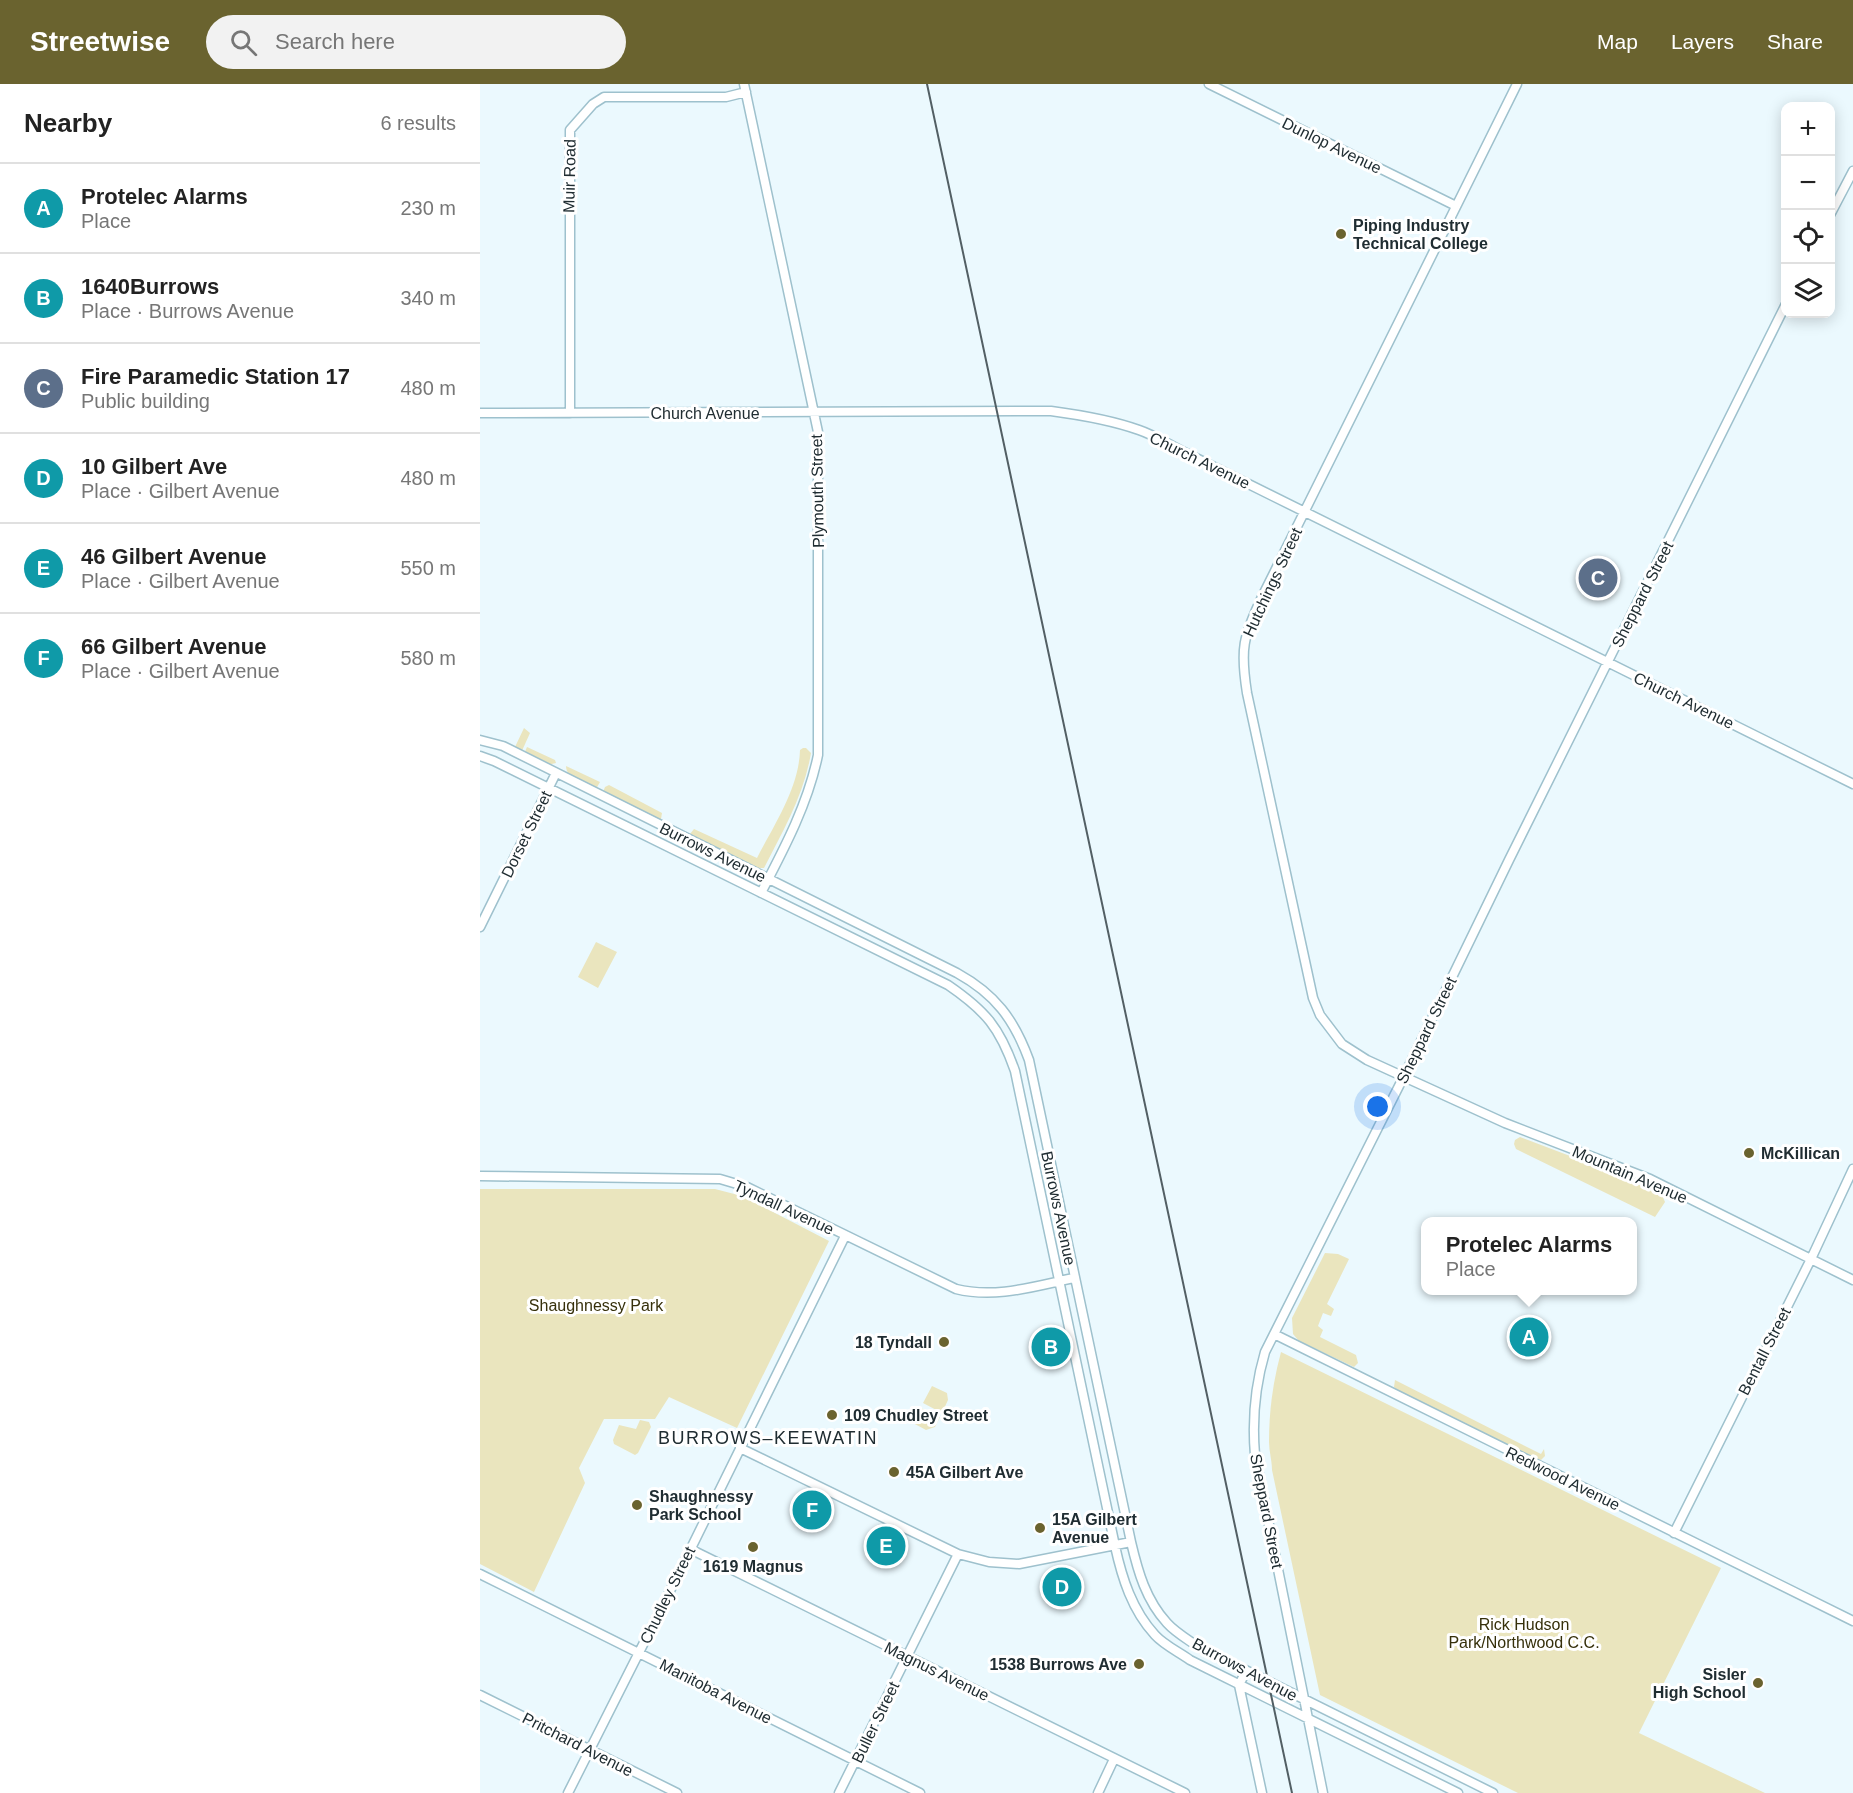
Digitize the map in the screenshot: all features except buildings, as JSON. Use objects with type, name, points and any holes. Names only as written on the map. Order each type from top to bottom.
[{"type":"street","name":"Dunlop Avenue","points":[[1209,84],[1456,206]]},
{"type":"street","name":"Hutchings Street","points":[[1403,1078],[1367,1060],[1342,1044],[1320,1015],[1312,998],[1247,693],[1243,668],[1243,646],[1249,626],[1304,512],[1517,84]]},
{"type":"street","name":"Plymouth Street","points":[[745,88],[818,432],[818,755],[804,804],[761,893]]},
{"type":"street","name":"Muir Road","points":[[570,413],[570,130],[593,104],[604,96],[726,96],[745,88]]},
{"type":"street","points":[[1833,210],[1853,171]]},
{"type":"street","name":"Sheppard Street","points":[[1323,1793],[1255,1455],[1254,1420],[1259,1373],[1265,1352],[1403,1078],[1781,312]]},
{"type":"street","name":"Church Avenue","points":[[480,413],[1052,411],[1082,415],[1141,431],[1853,784]]},
{"type":"street","name":"Burrows Avenue","points":[[480,740],[503,746],[957,973],[992,996],[1016,1030],[1029,1060],[1131,1542],[1138,1573],[1150,1600],[1168,1624],[1197,1646],[1492,1793]]},
{"type":"street","name":"Burrows Avenue","points":[[480,756],[948,985],[975,1005],[992,1023],[1008,1052],[1015,1071],[1114,1546],[1121,1573],[1136,1609],[1156,1636],[1190,1660],[1458,1793]]},
{"type":"street","name":"Dorset Street","points":[[480,927],[556,773]]},
{"type":"street","name":"Mountain Avenue","points":[[1403,1078],[1505,1123],[1650,1179],[1853,1280]]},
{"type":"street","name":"Bentall Street","points":[[1674,1533],[1853,1169]]},
{"type":"street","name":"Tyndall Avenue","points":[[480,1176],[720,1179],[747,1187],[947,1285],[968,1292],[1004,1292],[1074,1278]]},
{"type":"street","name":"Chudley Street","points":[[567,1793],[639,1653],[845,1236]]},
{"type":"street","name":"Redwood Avenue","points":[[1274,1334],[1853,1621]]},
{"type":"street","points":[[740,1448],[958,1554],[989,1562],[1019,1564],[1131,1542]]},
{"type":"street","name":"Magnus Avenue","points":[[690,1550],[1185,1793]]},
{"type":"street","name":"Buller Street","points":[[839,1793],[958,1554]]},
{"type":"street","name":"Manitoba Avenue","points":[[480,1574],[920,1793]]},
{"type":"street","points":[[1246,1671],[1239,1685],[1262,1793]]},
{"type":"street","name":"Pritchard Avenue","points":[[480,1695],[677,1793]]},
{"type":"street","points":[[1098,1793],[1114,1759]]},
{"type":"green space","points":[[524,728],[530,733],[521,753],[515,747]]},
{"type":"green space","points":[[527,747],[555,760],[556,763],[547,765],[524,754]]},
{"type":"green space","points":[[803,748],[811,753],[808,768],[792,812],[764,868],[754,868],[692,837],[690,834],[694,829],[757,858],[790,792],[799,764],[800,750]]},
{"type":"green space","points":[[566,766],[600,782],[596,789],[569,774]]},
{"type":"green space","points":[[609,785],[662,813],[661,819],[655,819],[603,792]]},
{"type":"green space","points":[[596,942],[617,952],[598,988],[578,977]]},
{"type":"green space","points":[[1520,1137],[1599,1167],[1662,1195],[1665,1202],[1655,1217],[1516,1149],[1515,1140]]},
{"type":"green space","name":"Shaughnessy Park","points":[[480,1189],[715,1189],[742,1196],[829,1241],[737,1428],[669,1397],[655,1419],[604,1419],[579,1468],[585,1483],[534,1592],[480,1564]]},
{"type":"green space","points":[[1325,1253],[1338,1254],[1349,1259],[1327,1304],[1334,1309],[1331,1316],[1323,1313],[1318,1326],[1323,1330],[1320,1337],[1356,1355],[1358,1363],[1354,1367],[1299,1341],[1293,1334],[1292,1318]]},
{"type":"green space","name":"Rick Hudson Park/Northwood C.C.","points":[[1281,1352],[1721,1568],[1639,1733],[1765,1793],[1518,1793],[1320,1695],[1269,1449],[1272,1396]]},
{"type":"green space","points":[[1395,1380],[1541,1454],[1544,1449],[1545,1456],[1541,1460],[1538,1459],[1397,1390],[1394,1387]]},
{"type":"green space","points":[[932,1386],[947,1393],[948,1400],[942,1413],[923,1403]]},
{"type":"green space","points":[[921,1408],[940,1417],[935,1427],[926,1430],[913,1423]]},
{"type":"green space","points":[[640,1420],[649,1422],[651,1427],[638,1453],[635,1455],[614,1444],[613,1440],[619,1425],[636,1429]]},
{"type":"railway","points":[[927,84],[1292,1793]]},
{"type":"place","name":"Piping Industry Technical College","points":[[1341,234]]},
{"type":"place","name":"Fire Paramedic Station 17","points":[[1598,578]]},
{"type":"place","name":"McKillican","points":[[1749,1153]]},
{"type":"place","name":"Protelec Alarms","points":[[1529,1337]]},
{"type":"place","name":"18 Tyndall","points":[[944,1342]]},
{"type":"place","name":"1640Burrows","points":[[1051,1347]]},
{"type":"place","name":"109 Chudley Street","points":[[832,1415]]},
{"type":"place","name":"45A Gilbert Ave","points":[[894,1472]]},
{"type":"place","name":"Shaughnessy Park School","points":[[637,1505]]},
{"type":"place","name":"66 Gilbert Avenue","points":[[812,1510]]},
{"type":"place","name":"15A Gilbert Avenue","points":[[1040,1528]]},
{"type":"place","name":"46 Gilbert Avenue","points":[[886,1546]]},
{"type":"place","name":"1619 Magnus","points":[[753,1547]]},
{"type":"place","name":"10 Gilbert Ave","points":[[1062,1587]]},
{"type":"place","name":"1538 Burrows Ave","points":[[1139,1664]]},
{"type":"place","name":"Sisler High School","points":[[1758,1683]]},
{"type":"district","name":"BURROWS–KEEWATIN","points":[[768,1438]]}]
